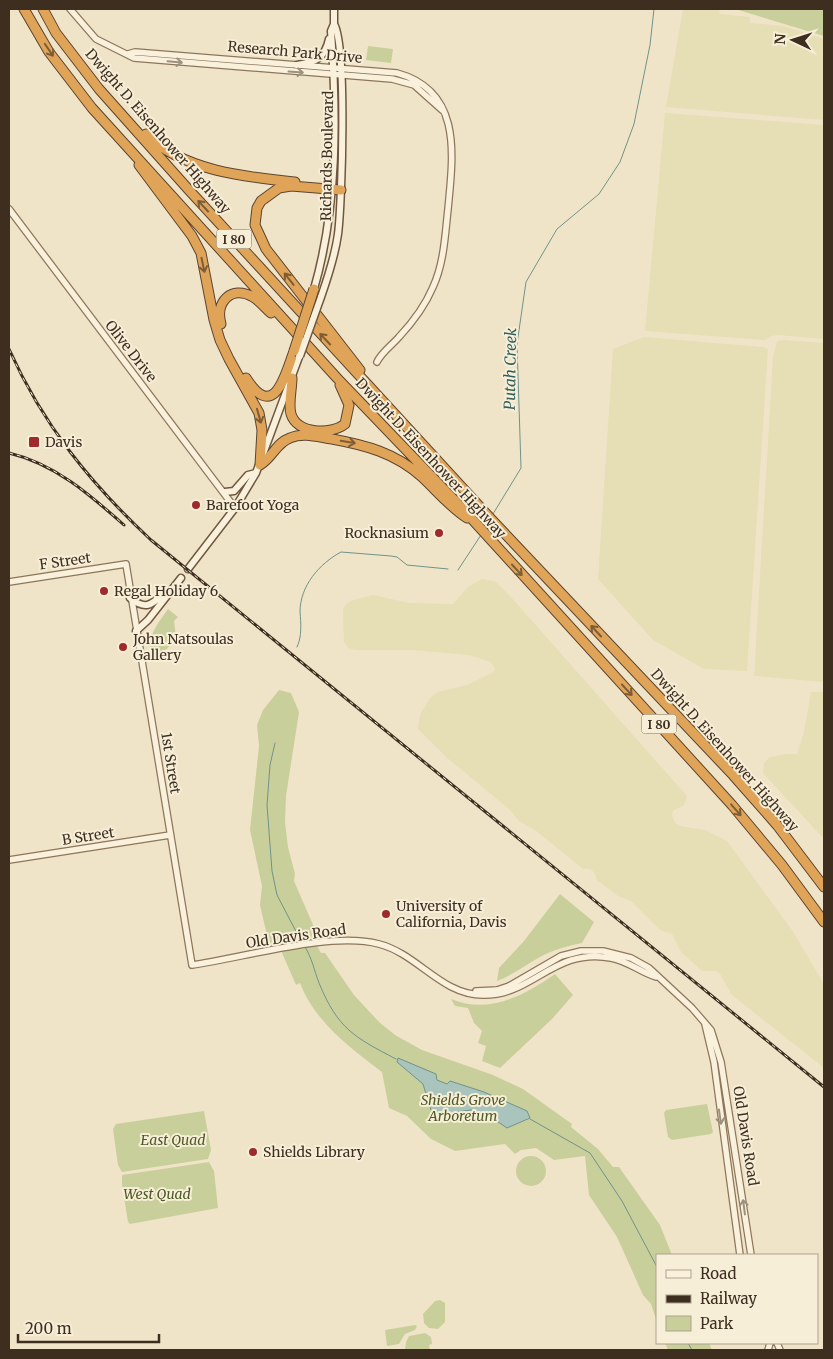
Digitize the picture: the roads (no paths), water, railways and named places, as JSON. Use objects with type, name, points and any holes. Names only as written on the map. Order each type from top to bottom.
[{"type":"highway","name":"Dwight D. Eisenhower Highway","points":[[24,9],[49,52],[92,108],[337,378],[461,507],[472,522],[732,805],[782,865],[824,922]]},
{"type":"highway","name":"Dwight D. Eisenhower Highway","points":[[43,9],[56,33],[99,89],[370,388],[750,794],[824,887]]},
{"type":"highway","points":[[99,89],[154,142],[182,158],[209,167],[250,176],[336,188]]},
{"type":"highway","points":[[131,151],[144,175],[192,236],[200,253],[220,340],[259,413],[262,430],[258,469]]},
{"type":"highway","points":[[336,188],[291,186],[274,190],[257,208],[256,230],[266,249],[358,366],[370,388]]},
{"type":"highway","points":[[289,324],[253,297],[245,294],[228,296],[219,310],[220,323],[234,359],[252,388],[258,394],[270,396],[280,389],[296,354],[314,288]]},
{"type":"highway","points":[[292,378],[290,407],[294,420],[302,427],[331,432],[345,424],[348,414],[347,399],[337,378]]},
{"type":"highway","points":[[258,469],[271,458],[276,448],[284,441],[296,436],[311,436],[368,446],[396,458],[420,475],[458,512],[472,522]]},
{"type":"main road","points":[[297,65],[312,63],[321,58],[326,51],[334,9]]},
{"type":"main road","name":"Richards Boulevard","points":[[188,569],[234,508],[258,469],[292,378],[296,354],[302,355],[336,242],[337,30],[332,27]]},
{"type":"main road","name":"Richards Boulevard","points":[[314,288],[325,245],[336,188]]},
{"type":"main road","points":[[224,492],[234,491],[248,475],[258,469]]},
{"type":"main road","points":[[130,598],[138,605],[148,606],[181,578]]},
{"type":"main road","points":[[136,631],[148,620],[173,586]]},
{"type":"street","name":"Research Park Drive","points":[[70,9],[96,39],[114,50],[134,58],[337,72],[386,71],[408,76],[428,90],[441,104],[452,139],[450,187],[441,266],[433,288],[419,314],[377,362]]},
{"type":"street","name":"Research Park Drive","points":[[128,54],[135,52],[297,65],[337,72]]},
{"type":"street","name":"Olive Drive","points":[[9,209],[224,492],[234,508]]},
{"type":"street","name":"F Street","points":[[9,582],[126,564]]},
{"type":"street","name":"1st Street","points":[[126,564],[130,598],[192,965]]},
{"type":"street","name":"B Street","points":[[9,860],[170,835]]},
{"type":"street","name":"Old Davis Road","points":[[192,965],[294,947],[354,940],[381,944],[401,953],[453,988],[463,993],[477,995],[502,993],[525,984],[554,965],[589,956],[618,960],[656,977],[692,1008],[710,1030],[714,1039],[726,1086],[750,1254]]},
{"type":"street","name":"Old Davis Road","points":[[705,1024],[714,1062],[740,1254]]},
{"type":"water","points":[[398,1058],[436,1074],[437,1080],[447,1084],[450,1081],[484,1092],[527,1111],[530,1118],[507,1128],[488,1115],[471,1110],[456,1112],[443,1118],[437,1117],[431,1110],[423,1084],[397,1062]]},
{"type":"waterway","name":"Putah Creek","points":[[493,514],[521,468],[517,344],[526,282],[557,229],[599,194],[620,162],[634,124],[650,45],[654,9]]},
{"type":"waterway","name":"Putah Creek","points":[[458,570],[481,535]]},
{"type":"waterway","name":"Putah Creek","points":[[297,647],[299,643],[303,593],[318,569],[341,552],[391,556],[397,557],[407,565],[448,569]]},
{"type":"waterway","points":[[275,743],[270,765],[267,805],[272,871],[277,895],[301,941]]},
{"type":"waterway","points":[[305,947],[326,999],[341,1021],[358,1037],[396,1059]]},
{"type":"waterway","points":[[530,1119],[590,1153],[622,1201],[656,1265]]},
{"type":"waterway","points":[[689,1344],[692,1350]]},
{"type":"railway","points":[[9,349],[37,403],[70,452],[108,497],[151,540],[824,1087]]},
{"type":"railway","points":[[9,453],[26,458],[56,472],[84,491],[124,525]]},
{"type":"place","name":"Davis","points":[[34,442]]},
{"type":"place","name":"Barefoot Yoga","points":[[196,505]]},
{"type":"place","name":"Rocknasium","points":[[439,533]]},
{"type":"place","name":"Regal Holiday 6","points":[[104,591]]},
{"type":"place","name":"John Natsoulas Gallery","points":[[123,647]]},
{"type":"place","name":"University of California, Davis","points":[[386,914]]},
{"type":"place","name":"Shields Library","points":[[253,1152]]},
{"type":"park label","name":"Shields Grove Arboretum","points":[[463,1108]]},
{"type":"park label","name":"East Quad","points":[[173,1140]]},
{"type":"park label","name":"West Quad","points":[[157,1194]]}]
